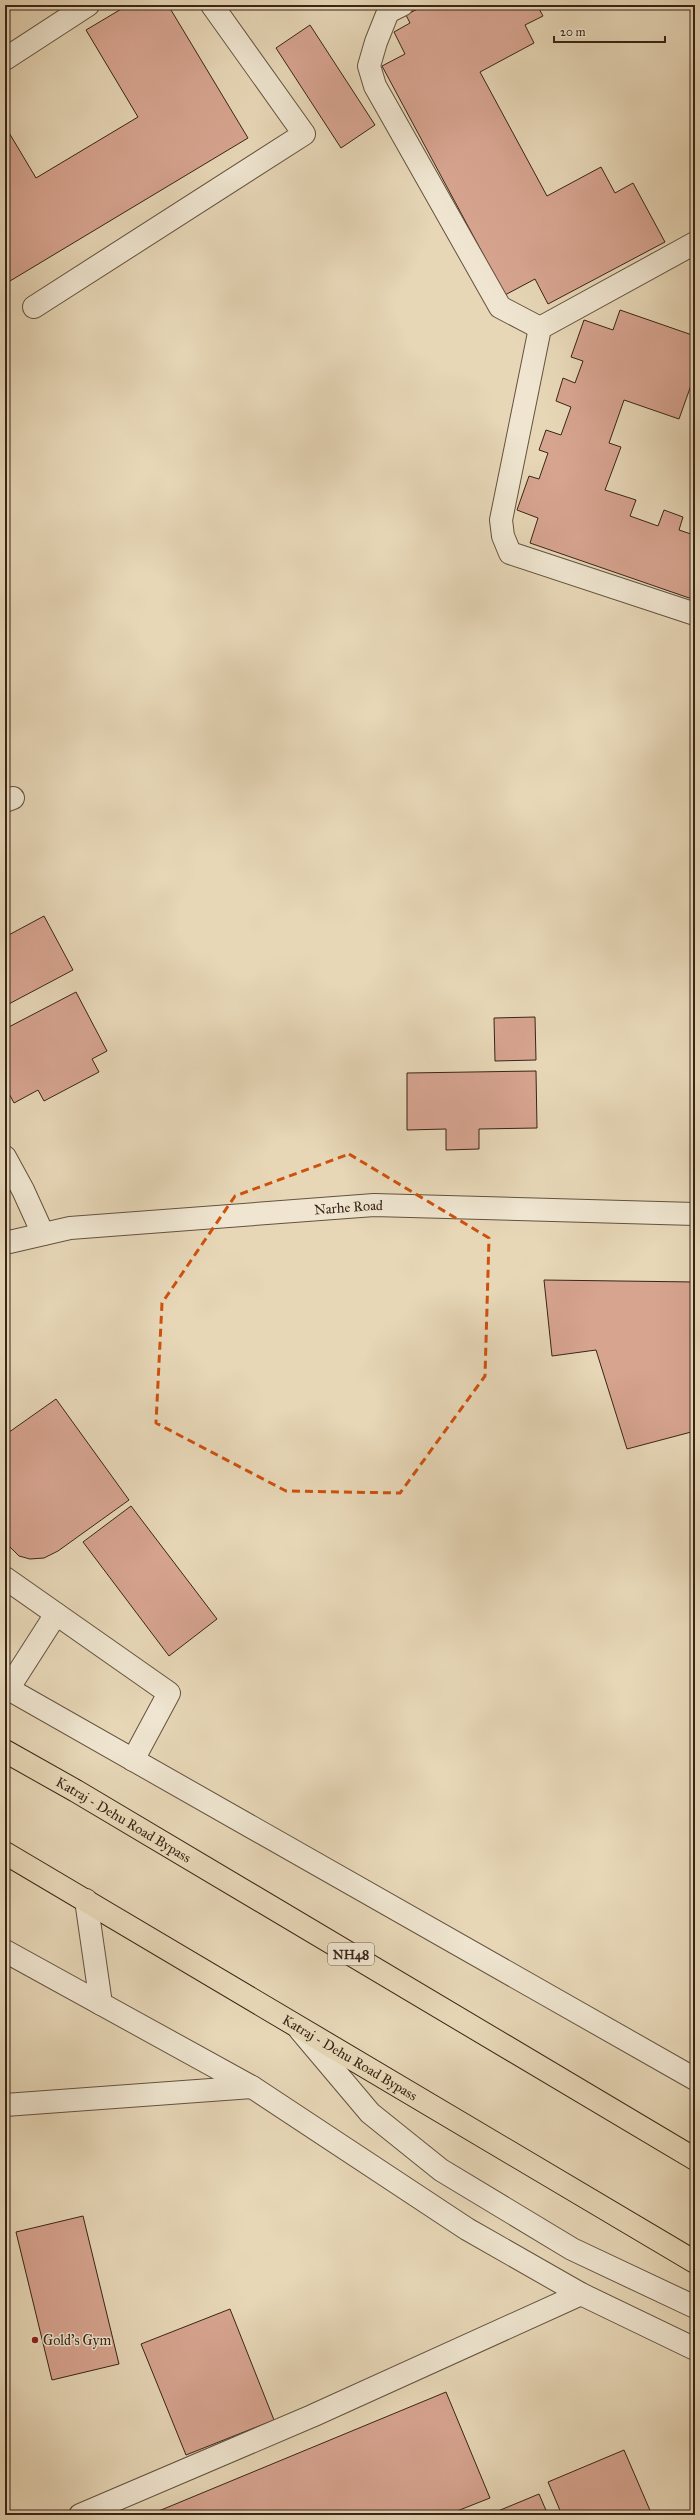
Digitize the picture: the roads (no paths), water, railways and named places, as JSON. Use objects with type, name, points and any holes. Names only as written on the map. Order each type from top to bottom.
[{"type":"highway","name":"Katraj - Dehu Road Bypass","points":[[5,1751],[83,1795],[695,2159]]},
{"type":"highway","name":"Katraj - Dehu Road Bypass","points":[[5,1853],[695,2262]]},
{"type":"highway","points":[[643,2128],[695,2140]]},
{"type":"street","points":[[5,59],[88,5]]},
{"type":"street","points":[[34,306],[304,134],[212,5]]},
{"type":"street","points":[[402,5],[388,12],[376,42],[369,66],[375,86],[500,307],[540,328]]},
{"type":"street","points":[[695,242],[540,328],[501,520],[503,536],[510,552],[695,614]]},
{"type":"street","points":[[5,1157],[23,1190],[43,1234]]},
{"type":"street","name":"Narhe Road","points":[[5,1243],[70,1228],[374,1205],[695,1214]]},
{"type":"street","points":[[5,1578],[169,1693],[133,1760]]},
{"type":"street","points":[[56,1614],[6,1688],[695,2079]]},
{"type":"street","points":[[86,1900],[102,2004]]},
{"type":"street","points":[[5,1951],[252,2087],[467,2229],[580,2294],[695,2349]]},
{"type":"street","points":[[296,2025],[370,2113],[441,2170],[572,2249],[695,2307]]},
{"type":"street","points":[[5,2105],[252,2087]]},
{"type":"street","points":[[556,2280],[572,2249]]},
{"type":"street","points":[[80,2515],[312,2416],[580,2294]]},
{"type":"place","name":"Gold's Gym","points":[[35,2340]]}]
